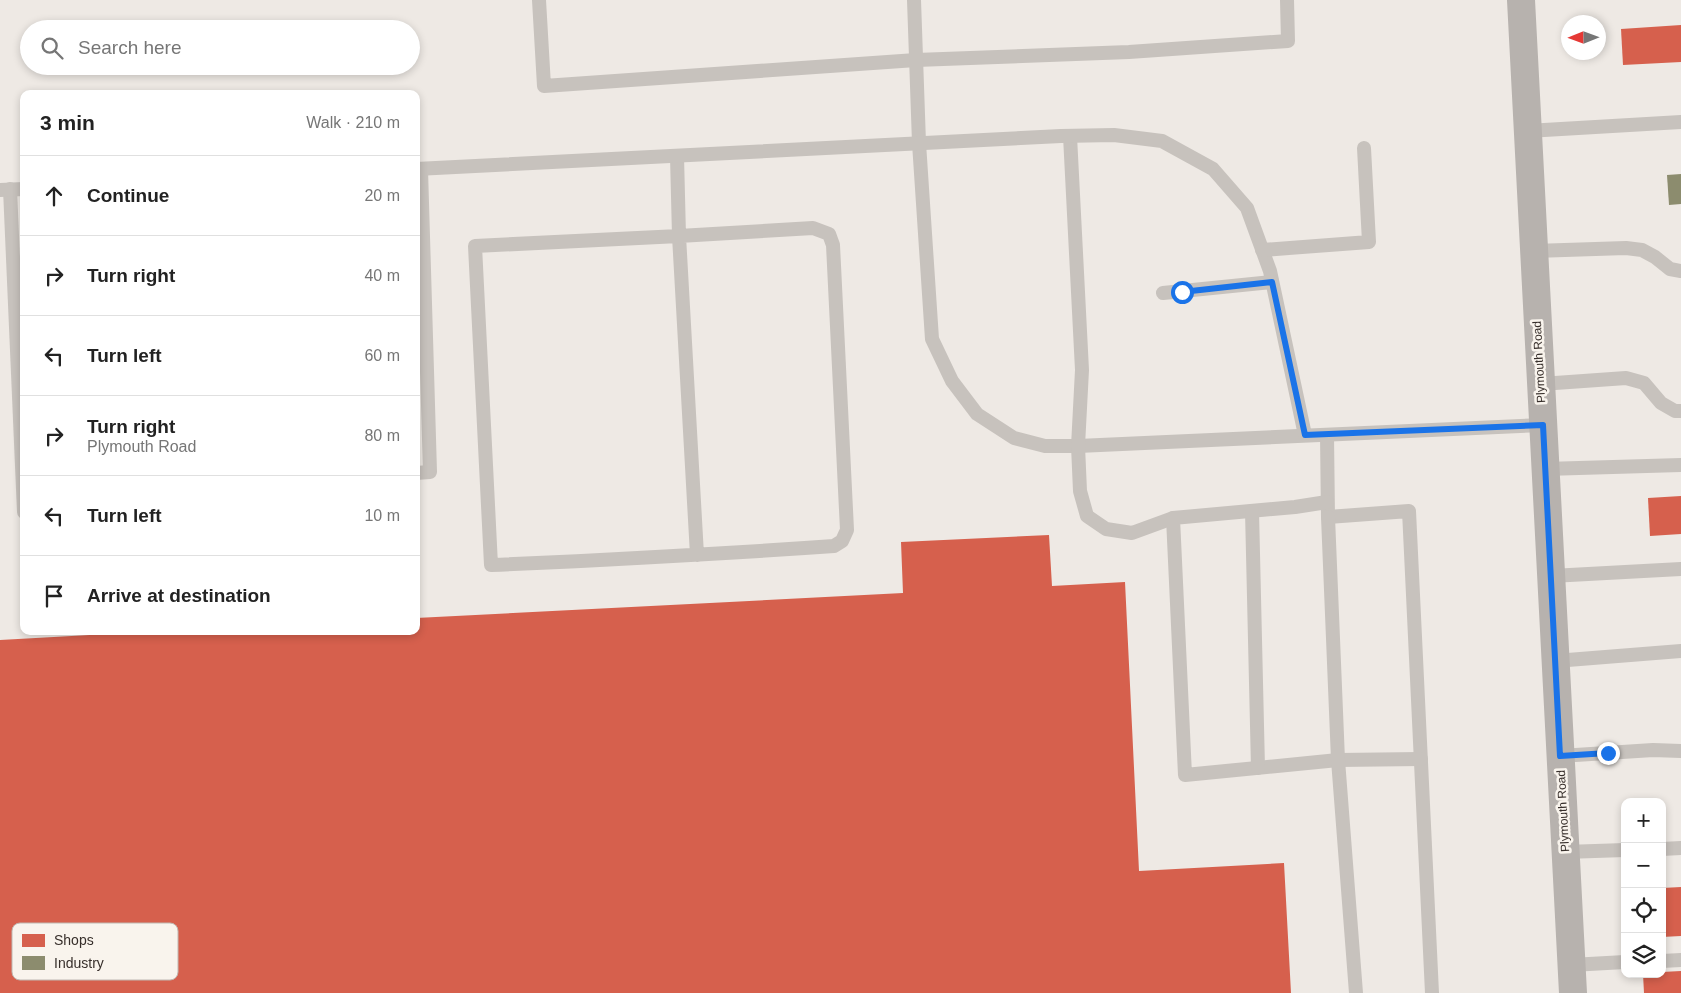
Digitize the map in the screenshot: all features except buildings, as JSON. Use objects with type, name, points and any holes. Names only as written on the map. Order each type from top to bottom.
[{"type":"main road","name":"Plymouth Road","points":[[1521,0],[1573,993]]},
{"type":"lane","points":[[540,0],[544,86],[916,60],[1130,52],[1288,40],[1287,0]]},
{"type":"lane","points":[[914,0],[920,143],[932,339],[952,381],[977,414],[1014,438],[1045,446],[1543,425]]},
{"type":"lane","points":[[1528,131],[1681,122]]},
{"type":"lane","points":[[420,169],[1070,136],[1114,135],[1162,141],[1212,168],[1247,208],[1272,282],[1305,435]]},
{"type":"lane","points":[[1070,136],[1082,370],[1078,446],[1080,491],[1087,516],[1106,529],[1132,533],[1173,518],[1296,507],[1327,502]]},
{"type":"lane","points":[[1262,250],[1369,242],[1364,148]]},
{"type":"lane","points":[[677,156],[679,236],[697,555]]},
{"type":"lane","points":[[11,189],[20,413]]},
{"type":"lane","points":[[812,228],[828,234],[833,245],[847,530],[842,541],[834,546],[697,555],[491,564],[475,246],[679,236],[812,228]]},
{"type":"lane","points":[[1534,251],[1626,248],[1642,250],[1670,268],[1681,271]]},
{"type":"lane","points":[[420,250],[422,332],[430,472],[420,473]]},
{"type":"lane","points":[[1163,294],[1272,282]]},
{"type":"lane","points":[[1541,384],[1626,378],[1644,383],[1662,403],[1675,411],[1681,410]]},
{"type":"lane","points":[[1326,435],[1338,760],[1356,993]]},
{"type":"lane","points":[[1545,469],[1681,465]]},
{"type":"lane","points":[[1252,511],[1258,768]]},
{"type":"lane","points":[[1328,517],[1409,511],[1432,993]]},
{"type":"lane","points":[[1173,518],[1185,775],[1338,760],[1421,759]]},
{"type":"lane","points":[[1551,576],[1681,569]]},
{"type":"lane","points":[[1555,662],[1681,651]]},
{"type":"lane","points":[[1560,756],[1653,750],[1681,751]]},
{"type":"lane","points":[[1666,848],[1681,848]]},
{"type":"lane","points":[[1565,852],[1621,850]]},
{"type":"lane","points":[[1666,961],[1681,960]]},
{"type":"lane","points":[[1571,964],[1621,962]]},
{"type":"route","points":[[1182,292],[1272,282],[1305,435],[1543,425],[1560,756],[1608,753]]}]
